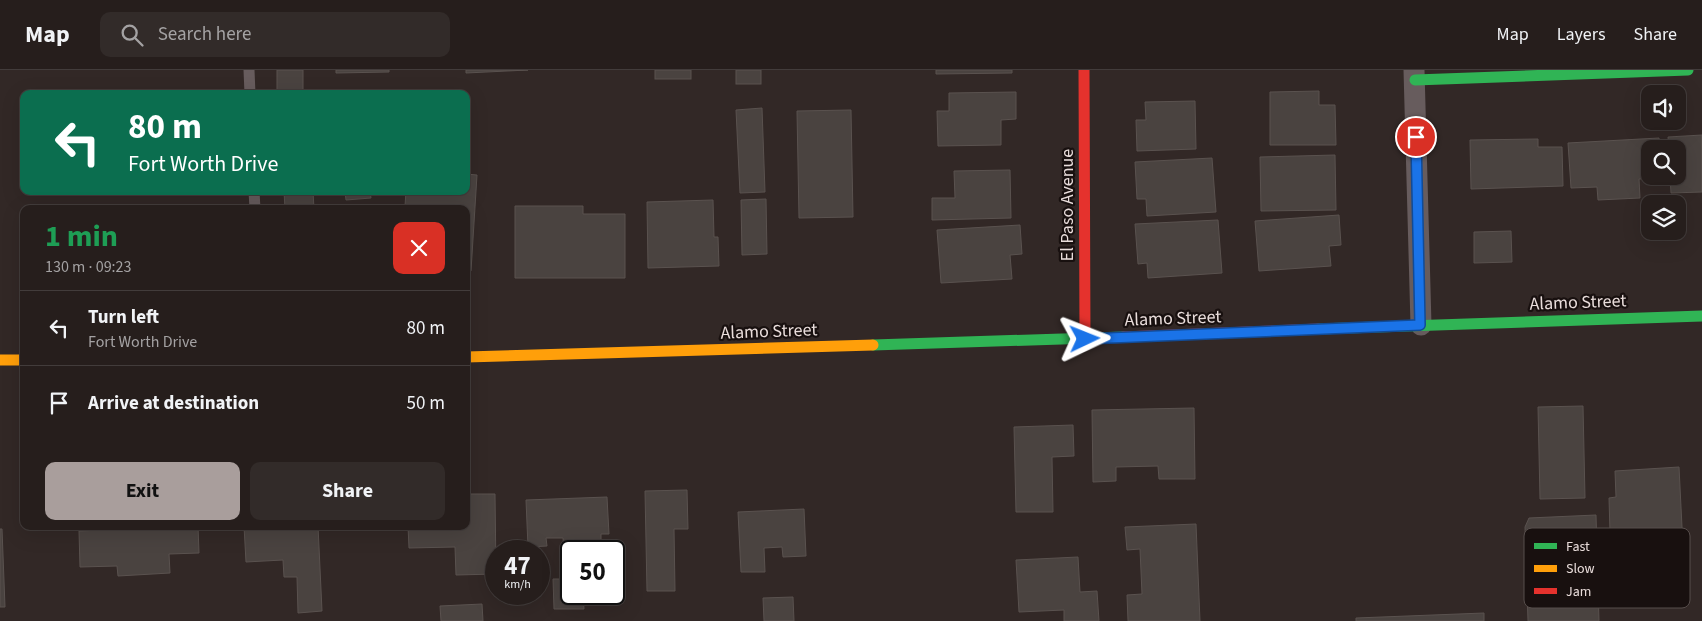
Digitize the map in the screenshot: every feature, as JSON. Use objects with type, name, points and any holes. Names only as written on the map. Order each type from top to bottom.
[{"type":"main road","name":"El Paso Avenue","points":[[1084,70],[1085,339]]},
{"type":"main road","points":[[1414,75],[1688,70]]},
{"type":"main road","name":"Alamo Street","points":[[470,357],[1085,339],[1420,325],[1702,316]]},
{"type":"main road","points":[[0,360],[20,360]]},
{"type":"street","points":[[1414,75],[1420,325]]},
{"type":"lane","points":[[249,70],[250,90]]},
{"type":"building","points":[[277,70],[303,70],[303,90],[277,90]]},
{"type":"building","points":[[336,70],[389,70],[389,72],[336,73]]},
{"type":"building","points":[[466,70],[528,70],[466,73]]},
{"type":"building","points":[[655,70],[691,70],[691,79],[655,79]]},
{"type":"building","points":[[736,70],[761,70],[761,84],[736,84]]},
{"type":"building","points":[[936,70],[1012,70],[1012,73],[936,74]]},
{"type":"building","points":[[1319,91],[1319,105],[1335,105],[1336,145],[1270,145],[1270,92]]},
{"type":"building","points":[[1016,92],[1016,119],[1001,120],[1001,145],[938,146],[937,111],[949,111],[949,93]]},
{"type":"building","points":[[1195,101],[1196,149],[1137,151],[1136,120],[1146,120],[1145,102]]},
{"type":"building","points":[[762,108],[765,192],[740,193],[736,110]]},
{"type":"building","points":[[851,110],[853,217],[799,218],[797,111]]},
{"type":"building","points":[[1702,135],[1702,192],[1671,193],[1671,185],[1686,185],[1686,140],[1668,140],[1668,137]]},
{"type":"building","points":[[1659,138],[1659,140],[1641,140],[1640,198],[1598,200],[1597,187],[1571,188],[1568,143]]},
{"type":"building","points":[[1538,139],[1538,147],[1562,147],[1563,186],[1471,189],[1470,140]]},
{"type":"building","points":[[1335,155],[1336,210],[1261,211],[1260,157]]},
{"type":"building","points":[[1212,158],[1216,212],[1147,216],[1146,199],[1137,199],[1135,162]]},
{"type":"building","points":[[1010,170],[1011,218],[932,220],[932,198],[955,198],[954,171]]},
{"type":"building","points":[[470,174],[477,175],[471,271],[470,205],[405,205],[406,195],[470,195]]},
{"type":"building","points":[[284,195],[313,195],[314,205],[285,205]]},
{"type":"building","points":[[345,195],[371,195],[371,198],[346,200]]},
{"type":"building","points":[[766,199],[767,254],[742,255],[741,200]]},
{"type":"building","points":[[713,200],[714,237],[718,237],[719,266],[648,268],[647,202]]},
{"type":"building","points":[[515,206],[583,206],[583,214],[625,214],[625,278],[515,278]]},
{"type":"building","points":[[1339,215],[1341,245],[1329,246],[1331,266],[1259,271],[1255,221]]},
{"type":"building","points":[[1218,220],[1222,273],[1148,278],[1147,263],[1138,264],[1135,224]]},
{"type":"building","points":[[1020,225],[1022,254],[1010,255],[1012,279],[941,283],[937,230]]},
{"type":"building","points":[[1511,231],[1512,262],[1474,263],[1474,232]]},
{"type":"building","points":[[1583,406],[1585,498],[1540,499],[1538,407]]},
{"type":"building","points":[[1194,408],[1195,479],[1159,479],[1158,466],[1116,467],[1116,481],[1093,482],[1092,410]]},
{"type":"building","points":[[1073,425],[1074,456],[1052,457],[1053,512],[1016,512],[1014,427]]},
{"type":"building","points":[[1679,467],[1682,528],[1610,528],[1609,498],[1616,497],[1615,471]]},
{"type":"building","points":[[687,490],[688,529],[674,529],[675,591],[647,591],[645,491]]},
{"type":"building","points":[[470,494],[495,494],[496,540],[485,540],[485,574],[456,575],[455,547],[409,548],[408,530],[470,530]]},
{"type":"building","points":[[607,497],[609,534],[601,534],[601,540],[546,538],[546,540],[528,540],[526,500]]},
{"type":"building","points":[[804,509],[806,556],[783,557],[782,547],[764,548],[765,572],[741,572],[738,512]]},
{"type":"building","points":[[1596,515],[1596,528],[1525,528],[1529,518]]},
{"type":"building","points":[[1196,524],[1200,621],[1128,621],[1127,595],[1142,594],[1140,549],[1127,550],[1125,527]]},
{"type":"building","points":[[0,529],[2,529],[5,607],[0,607]]},
{"type":"building","points":[[198,530],[199,553],[169,554],[170,573],[118,576],[117,566],[80,567],[79,531]]},
{"type":"building","points":[[244,530],[318,530],[322,611],[298,613],[297,577],[284,577],[283,560],[246,562]]},
{"type":"building","points":[[1078,557],[1080,592],[1097,591],[1099,621],[1064,621],[1064,610],[1019,612],[1016,560]]},
{"type":"building","points":[[553,579],[560,579],[560,605],[584,605],[584,609],[554,609]]},
{"type":"building","points":[[793,597],[794,621],[764,621],[763,598]]},
{"type":"building","points":[[482,604],[483,621],[441,621],[440,606]]},
{"type":"building","points":[[1528,608],[1599,608],[1599,621],[1528,621]]},
{"type":"building","points":[[1484,613],[1484,621],[1356,621],[1356,618]]},
{"type":"traffic: fast","points":[[1415,80],[1688,70]]},
{"type":"traffic: fast","points":[[1318,329],[1702,316]]},
{"type":"traffic: fast","points":[[873,345],[1123,337]]},
{"type":"traffic: slow","points":[[470,357],[873,345]]},
{"type":"traffic: slow","points":[[0,360],[20,360]]},
{"type":"traffic: jam","points":[[1084,70],[1085,339]]},
{"type":"traffic: jam","points":[[1123,337],[1318,329]]},
{"type":"route","points":[[1085,339],[1420,325],[1416,137]]}]
